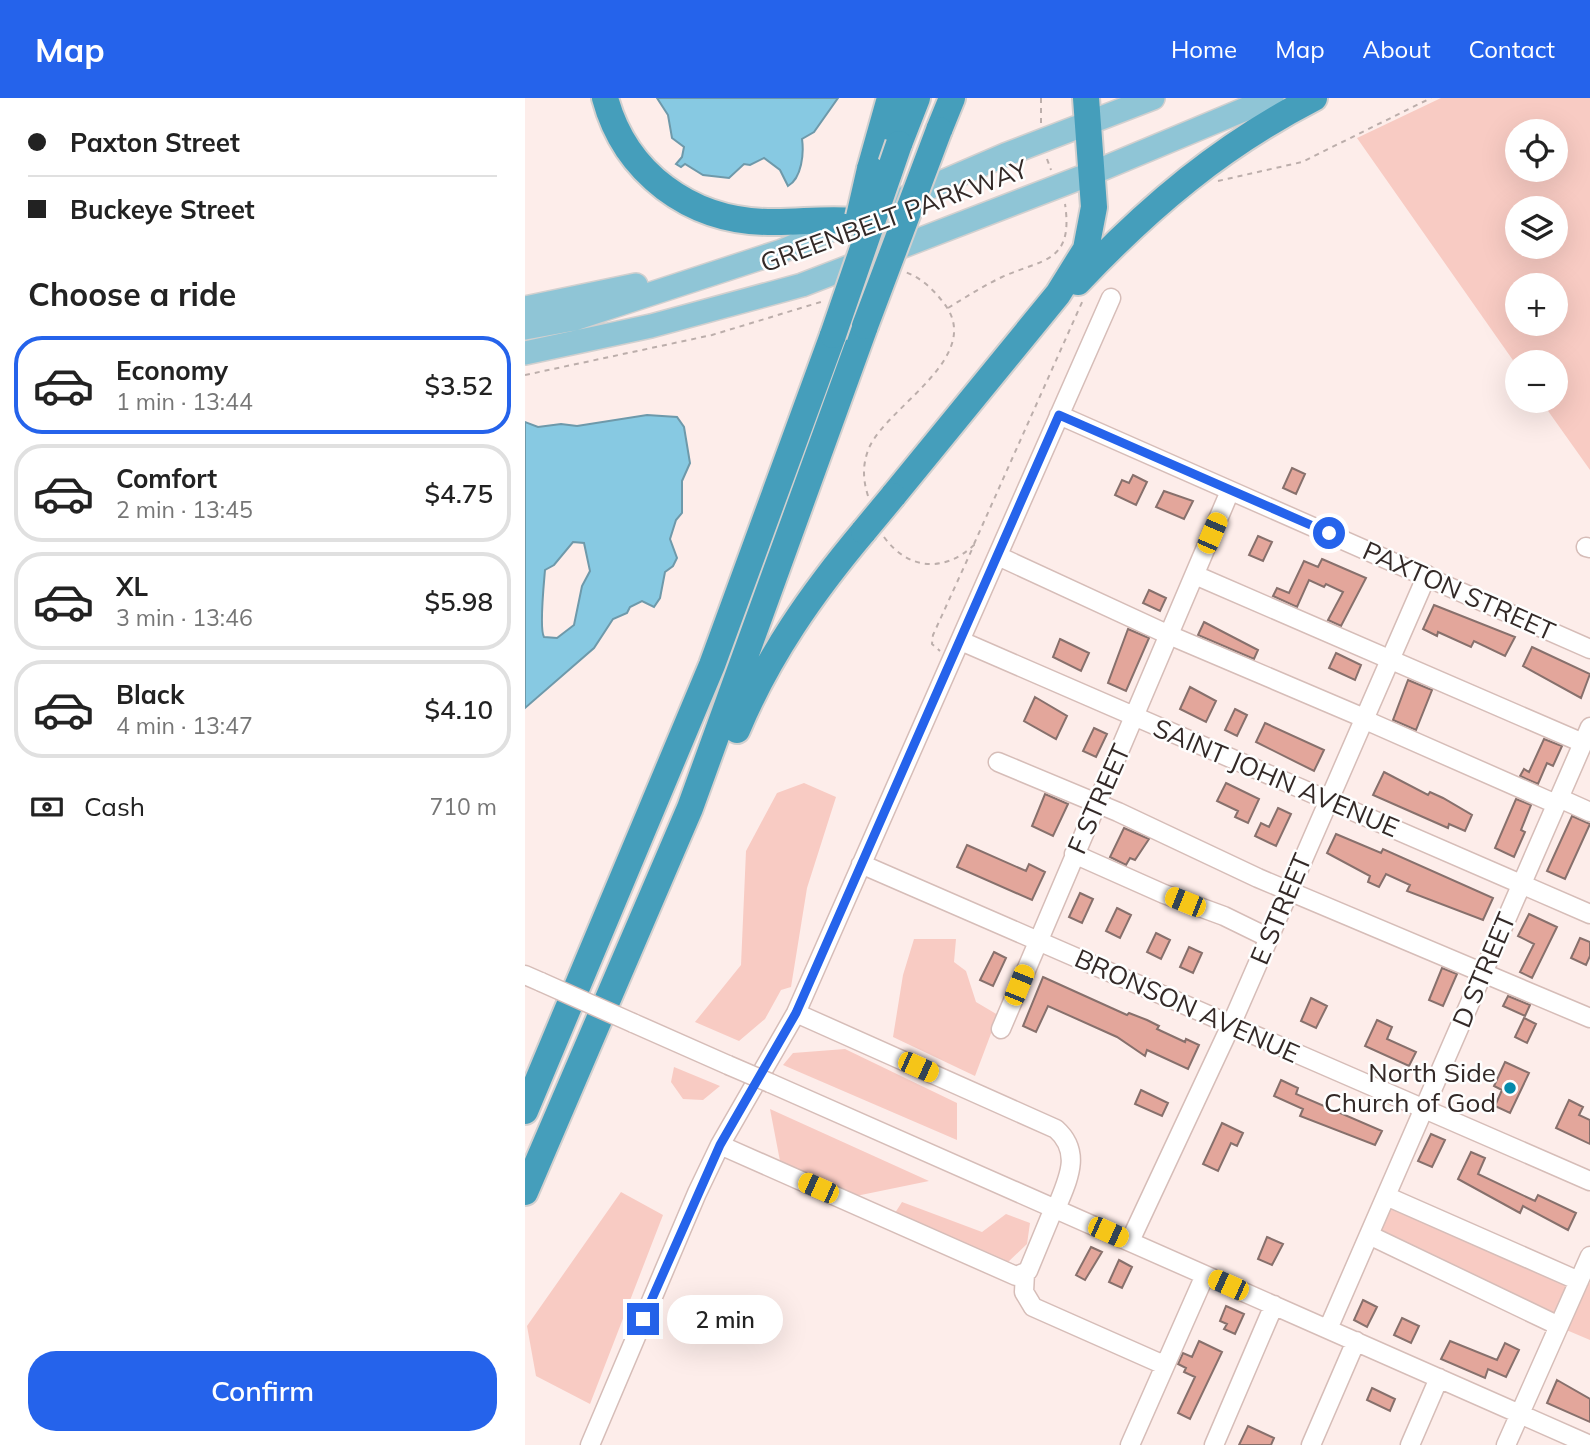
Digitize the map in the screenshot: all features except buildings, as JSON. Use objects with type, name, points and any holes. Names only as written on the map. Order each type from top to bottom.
[{"type":"highway","points":[[605,98],[617,133],[628,152],[659,185],[684,201],[744,221],[822,218],[854,221]]},
{"type":"highway","points":[[833,334],[870,169],[890,98]]},
{"type":"highway","points":[[525,1111],[712,665],[917,98]]},
{"type":"highway","points":[[525,1192],[690,808],[865,326],[952,98]]},
{"type":"highway","points":[[690,808],[711,789],[760,678],[788,630],[872,531],[882,501],[1003,363],[1147,211],[1234,144],[1314,98]]},
{"type":"highway","points":[[1003,363],[1058,294],[1086,248],[1094,207],[1087,111]]},
{"type":"main road","name":"GREENBELT PARKWAY","points":[[525,328],[574,319],[782,251],[1005,155],[1042,143],[1087,111],[1153,98]]},
{"type":"main road","name":"GREENBELT PARKWAY","points":[[525,353],[651,326],[802,285],[1090,174],[1272,98]]},
{"type":"main road","points":[[525,308],[782,251]]},
{"type":"street","points":[[590,1445],[720,1145],[796,1013],[1111,298]]},
{"type":"street","name":"PAXTON STREET","points":[[1059,415],[1590,649]]},
{"type":"street","name":"F STREET","points":[[1001,1029],[1230,491]]},
{"type":"street","points":[[998,556],[1169,635],[1363,719],[1590,812]]},
{"type":"street","points":[[1195,575],[1586,742]]},
{"type":"street","name":"E STREET","points":[[1130,1241],[1231,1025],[1427,575]]},
{"type":"street","name":"SAINT JOHN AVENUE","points":[[958,649],[1135,716],[1590,914]]},
{"type":"street","name":"D STREET","points":[[1328,1329],[1586,742]]},
{"type":"street","points":[[998,762],[1096,803],[1258,878],[1484,971],[1590,1018]]},
{"type":"street","points":[[1074,854],[1164,894],[1224,916],[1269,938]]},
{"type":"street","name":"BRONSON AVENUE","points":[[861,864],[1590,1181]]},
{"type":"street","points":[[533,979],[1590,1445]]},
{"type":"street","points":[[796,1013],[1056,1129],[1068,1145],[1072,1161],[1070,1173],[1025,1273],[1025,1296],[1033,1307],[1164,1366]]},
{"type":"street","points":[[720,1145],[1016,1276],[1025,1273]]},
{"type":"street","points":[[1386,1196],[1584,1278]]},
{"type":"street","points":[[1369,1235],[1559,1326]]},
{"type":"street","points":[[1506,1445],[1559,1326],[1584,1278],[1590,1256]]},
{"type":"street","points":[[1130,1445],[1205,1275]]},
{"type":"street","points":[[1214,1445],[1274,1305]]},
{"type":"street","points":[[1311,1445],[1356,1341]]},
{"type":"street","points":[[1410,1445],[1439,1378]]},
{"type":"path","points":[[948,308],[997,279],[1037,267],[1058,251],[1063,240],[1067,217],[1039,132],[1041,98]]},
{"type":"path","points":[[1217,182],[1302,162],[1431,98]]},
{"type":"path","points":[[882,501],[863,479],[869,447],[941,366],[954,334],[948,308],[919,279],[907,272],[897,272]]},
{"type":"path","points":[[958,649],[932,644],[933,635],[1089,293]]},
{"type":"path","points":[[525,375],[712,335],[834,297]]},
{"type":"path","points":[[872,531],[907,559],[921,564],[949,563],[974,545]]},
{"type":"shaded area","points":[[1441,98],[1590,98],[1590,470],[1550,413],[1568,413],[1568,350],[1506,350],[1357,138]]},
{"type":"shaded area","points":[[804,783],[836,797],[807,888],[791,987],[781,990],[765,1019],[739,1041],[695,1022],[741,965],[746,851],[777,793]]},
{"type":"shaded area","points":[[914,939],[956,939],[954,962],[966,971],[976,1002],[998,1015],[975,1076],[893,1037],[903,975]]},
{"type":"shaded area","points":[[845,1049],[957,1103],[957,1140],[783,1065],[793,1053]]},
{"type":"shaded area","points":[[674,1067],[720,1086],[703,1100],[683,1099],[671,1082]]},
{"type":"shaded area","points":[[770,1109],[929,1181],[856,1196],[780,1161]]},
{"type":"shaded area","points":[[621,1192],[663,1215],[590,1404],[536,1376],[527,1326]]},
{"type":"shaded area","points":[[1392,1201],[1568,1281],[1553,1315],[1376,1235]]},
{"type":"shaded area","points":[[902,1202],[982,1232],[1006,1214],[1030,1223],[1027,1244],[1007,1263],[895,1213]]},
{"type":"shaded area","points":[[1590,1283],[1590,1340],[1564,1329],[1582,1286]]},
{"type":"water","points":[[657,98],[838,98],[814,132],[802,139],[803,151],[799,171],[788,186],[780,170],[764,158],[750,165],[744,164],[729,178],[703,175],[685,164],[681,167],[676,164],[682,157],[684,147],[672,138],[668,115]]},
{"type":"water","points":[[647,415],[677,417],[684,427],[690,463],[682,481],[682,513],[676,520],[670,539],[677,558],[673,566],[665,572],[660,598],[654,607],[642,601],[630,607],[627,613],[613,619],[594,648],[525,708],[525,422],[538,427],[561,424],[577,426]],"holes":[[[573,542],[584,543],[590,571],[582,586],[574,625],[557,638],[544,637],[542,616],[545,570],[554,565]]]},
{"type":"place","name":"North Side Church of God","points":[[1510,1088]]},
{"type":"route","points":[[643,1319],[720,1145],[796,1013],[1059,415],[1329,533]]}]
